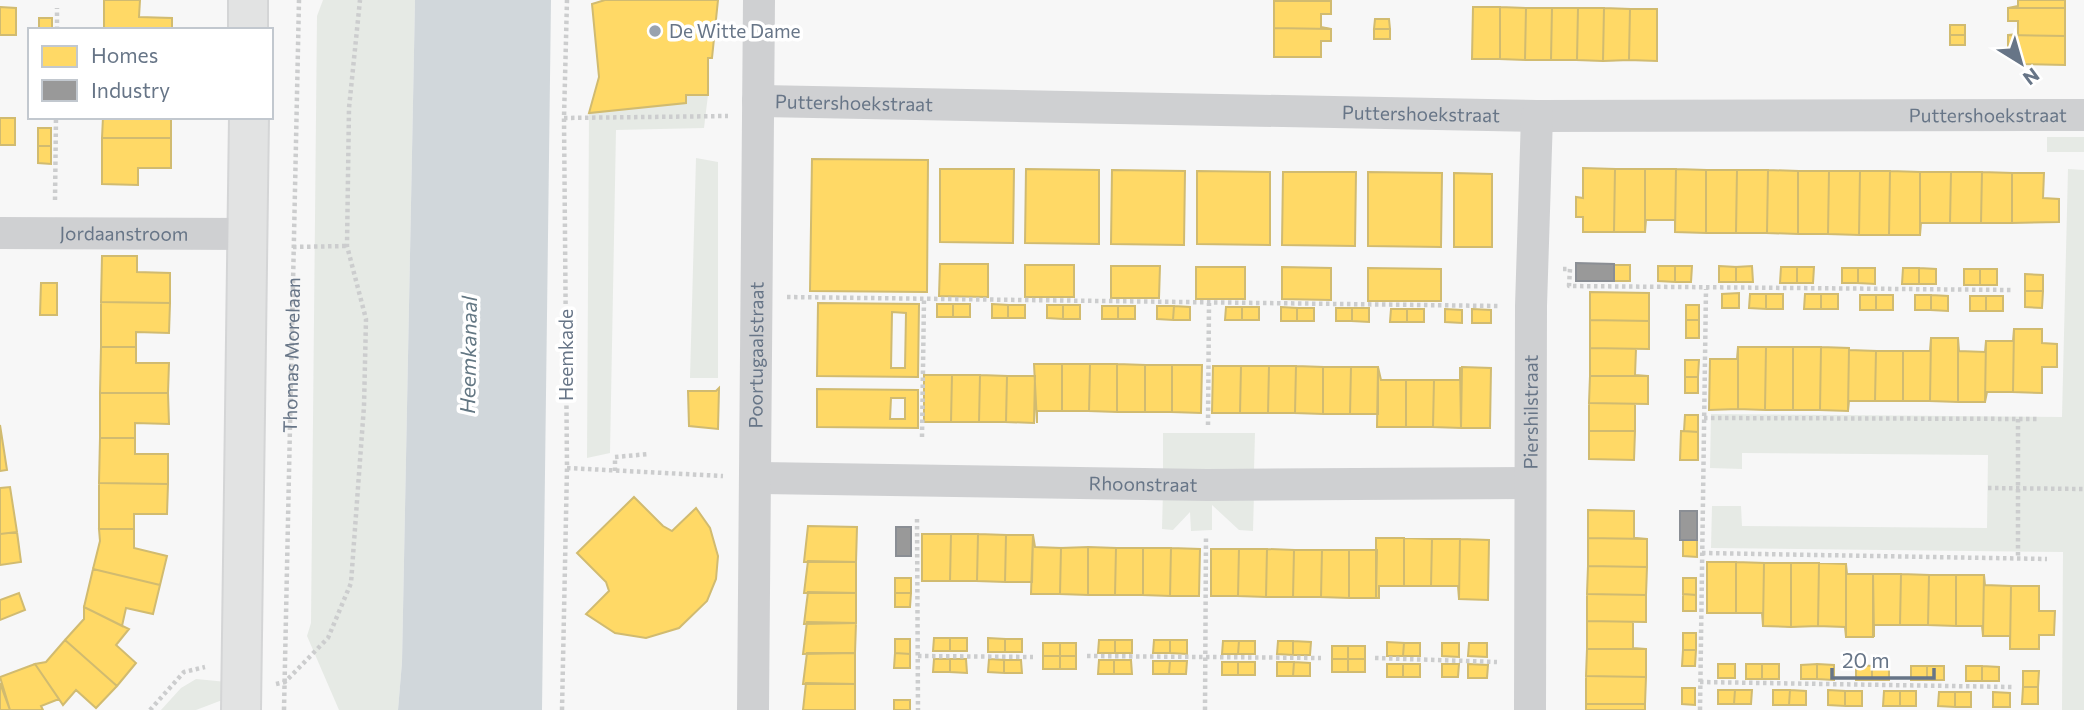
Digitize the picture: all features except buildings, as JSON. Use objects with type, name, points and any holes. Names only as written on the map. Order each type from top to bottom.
[{"type":"street","points":[[248,0],[248,28]]},
{"type":"street","name":"Poortugaalstraat","points":[[753,710],[759,0]]},
{"type":"street","name":"Puttershoekstraat","points":[[758,109],[1536,116],[2084,115]]},
{"type":"street","name":"Piershilstraat","points":[[1530,710],[1531,306],[1536,116]]},
{"type":"street","points":[[240,710],[249,119]]},
{"type":"street","name":"Jordaanstroom","points":[[0,233],[249,233]]},
{"type":"street","name":"Rhoonstraat","points":[[756,478],[1207,485],[1530,483]]},
{"type":"path","name":"Thomas Morelaan","points":[[284,710],[299,0]]},
{"type":"path","points":[[285,682],[328,638],[351,583],[364,406],[366,319],[347,246],[349,108],[360,0]]},
{"type":"path","name":"Heemkade","points":[[562,710],[567,468],[564,118],[567,0]]},
{"type":"path","points":[[57,8],[57,28]]},
{"type":"path","points":[[564,118],[758,109]]},
{"type":"path","points":[[55,233],[56,119]]},
{"type":"path","points":[[292,247],[347,246]]},
{"type":"path","points":[[1532,269],[1570,269],[1569,286],[2013,290]]},
{"type":"path","points":[[1700,710],[1706,289]]},
{"type":"path","points":[[756,296],[1531,306]]},
{"type":"path","points":[[922,437],[924,299]]},
{"type":"path","points":[[1208,425],[1209,303]]},
{"type":"path","points":[[1704,418],[2040,419]]},
{"type":"path","points":[[2018,419],[2018,558]]},
{"type":"path","points":[[615,471],[615,457],[649,454]]},
{"type":"path","points":[[567,468],[756,478]]},
{"type":"path","points":[[1988,488],[2084,489]]},
{"type":"path","points":[[917,519],[918,710]]},
{"type":"path","points":[[1205,710],[1206,536]]},
{"type":"path","points":[[1702,553],[2047,559]]},
{"type":"path","points":[[918,656],[1032,657]]},
{"type":"path","points":[[1087,656],[1321,658]]},
{"type":"path","points":[[1375,658],[1531,663]]},
{"type":"path","points":[[1700,682],[2012,687]]},
{"type":"shaded area","points":[[323,0],[415,0],[402,662],[398,710],[339,710],[307,636],[311,623],[317,16]]},
{"type":"shaded area","points":[[686,95],[708,95],[704,128],[616,130],[610,453],[587,458],[589,113],[685,103]]},
{"type":"shaded area","points":[[2047,137],[2084,137],[2084,152],[2047,152]]},
{"type":"shaded area","points":[[696,158],[718,162],[718,378],[690,378]]},
{"type":"shaded area","points":[[2068,169],[2084,170],[2084,710],[2062,710],[2063,552],[1711,548],[1712,506],[1741,506],[1742,526],[1987,528],[1988,455],[1742,453],[1742,469],[1710,468],[1711,414],[2062,417]]},
{"type":"shaded area","points":[[1163,433],[1255,433],[1254,470],[1163,470]]},
{"type":"shaded area","points":[[1163,492],[1254,494],[1253,531],[1239,530],[1212,505],[1212,530],[1191,531],[1190,512],[1173,530],[1162,529]]},
{"type":"shaded area","points":[[196,679],[227,682],[225,699],[196,710],[161,710],[181,688]]},
{"type":"water","name":"Heemkanaal","points":[[415,0],[551,0],[542,710],[398,710],[402,662]]},
{"type":"place","name":"De Witte Dame","points":[[655,31]]}]
